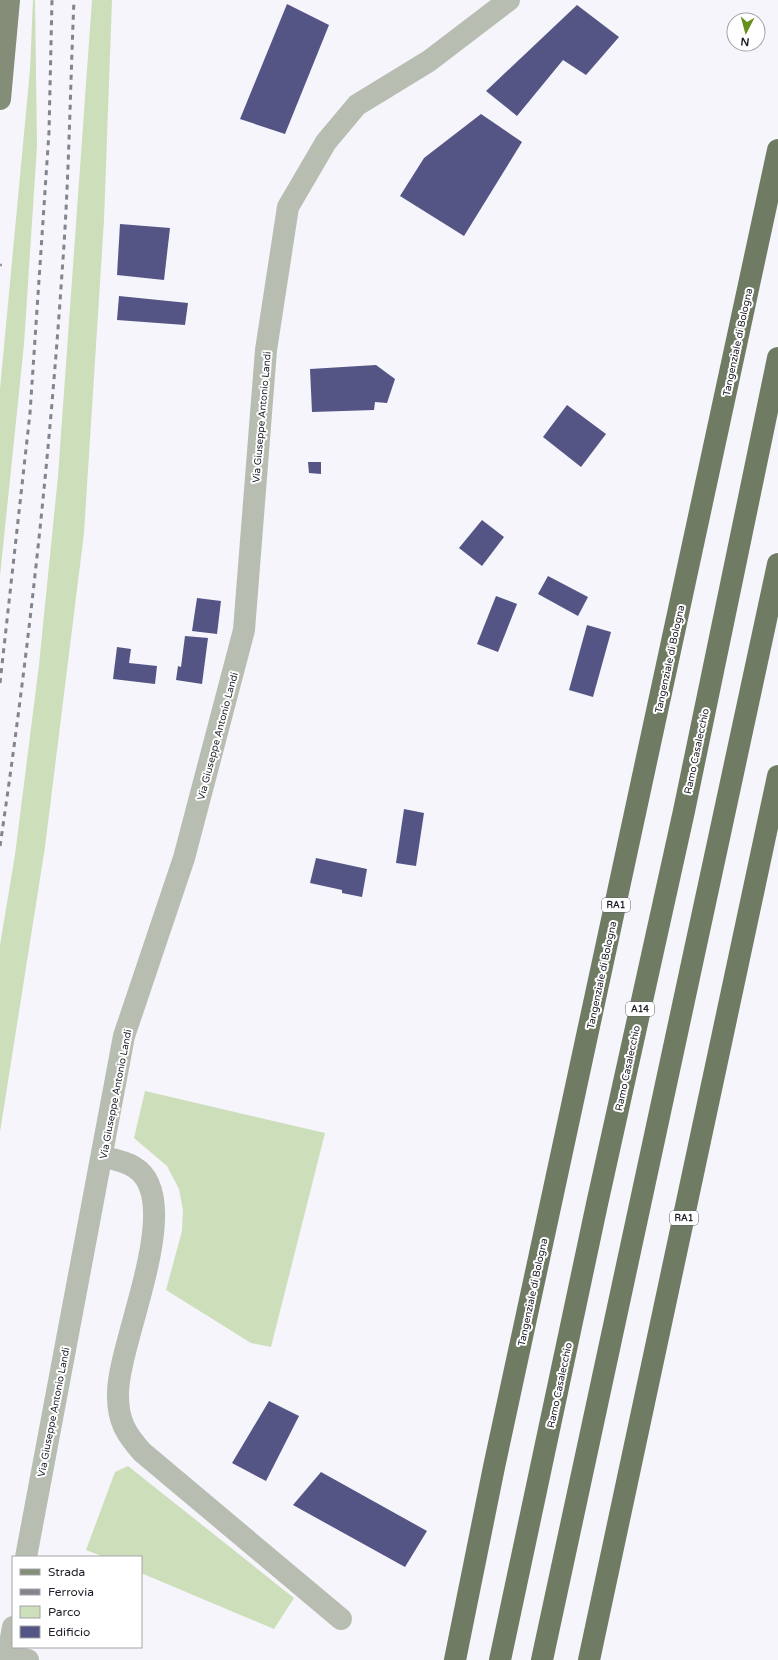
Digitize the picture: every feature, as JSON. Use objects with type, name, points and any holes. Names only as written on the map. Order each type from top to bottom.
[{"type":"highway","name":"Tangenziale di Bologna","points":[[455,1660],[494,1467],[778,150]]},
{"type":"highway","name":"Ramo Casalecchio","points":[[500,1660],[597,1204],[684,811],[778,358]]},
{"type":"highway","points":[[542,1660],[778,564]]},
{"type":"highway","name":"RA1","points":[[589,1660],[778,776]]},
{"type":"main road","points":[[0,99],[9,0]]},
{"type":"street","name":"Via Giuseppe Antonio Landi","points":[[26,1556],[103,1157],[124,1036],[184,858],[244,630],[266,350],[288,207],[326,142],[357,105],[429,61],[509,0]]},
{"type":"street","points":[[103,1157],[119,1160],[135,1168],[146,1179],[152,1192],[155,1212],[154,1232],[148,1265],[120,1372],[118,1395],[120,1417],[127,1436],[142,1452],[340,1619]]},
{"type":"street","points":[[11,1657],[12,1642]]},
{"type":"green space","points":[[33,0],[35,0],[37,146],[24,344],[0,576],[0,389],[30,70]]},
{"type":"green space","points":[[92,0],[112,0],[104,220],[84,533],[45,847],[0,1132],[0,945],[15,855],[39,665],[58,476]]},
{"type":"green space","points":[[145,1091],[325,1133],[271,1347],[251,1343],[166,1290],[182,1231],[183,1210],[179,1189],[167,1166],[134,1138]]},
{"type":"green space","points":[[128,1466],[294,1598],[274,1629],[142,1573],[142,1556],[101,1556],[86,1550],[115,1472]]},
{"type":"building","points":[[287,4],[329,25],[285,134],[240,119]]},
{"type":"building","points":[[577,5],[619,37],[586,75],[563,60],[517,116],[486,91]]},
{"type":"building","points":[[481,114],[522,142],[464,236],[400,196],[424,158]]},
{"type":"building","points":[[120,224],[170,228],[164,280],[117,275]]},
{"type":"building","points":[[119,296],[188,303],[185,325],[117,320]]},
{"type":"building","points":[[376,365],[395,379],[387,403],[375,402],[374,410],[312,412],[310,369]]},
{"type":"building","points":[[567,405],[606,434],[581,467],[543,437]]},
{"type":"building","points":[[308,462],[321,462],[321,474],[309,473]]},
{"type":"building","points":[[482,520],[504,537],[482,566],[459,548]]},
{"type":"building","points":[[548,576],[588,597],[578,616],[538,594]]},
{"type":"building","points":[[496,596],[517,604],[498,652],[477,644]]},
{"type":"building","points":[[197,598],[221,601],[217,634],[192,631]]},
{"type":"building","points":[[587,625],[611,632],[593,697],[569,690]]},
{"type":"building","points":[[185,636],[208,638],[202,684],[176,680],[178,666],[181,667]]},
{"type":"building","points":[[117,647],[131,649],[129,663],[157,666],[155,684],[113,679]]},
{"type":"building","points":[[404,809],[424,813],[416,866],[396,863]]},
{"type":"building","points":[[316,858],[367,869],[362,897],[342,893],[342,890],[310,883]]},
{"type":"building","points":[[269,1401],[299,1416],[266,1481],[232,1463]]},
{"type":"building","points":[[321,1472],[427,1531],[405,1567],[293,1505]]},
{"type":"railway","points":[[0,683],[30,413],[49,132],[52,0]]},
{"type":"railway","points":[[0,846],[20,703],[37,560],[51,417],[66,205],[74,0]]}]
